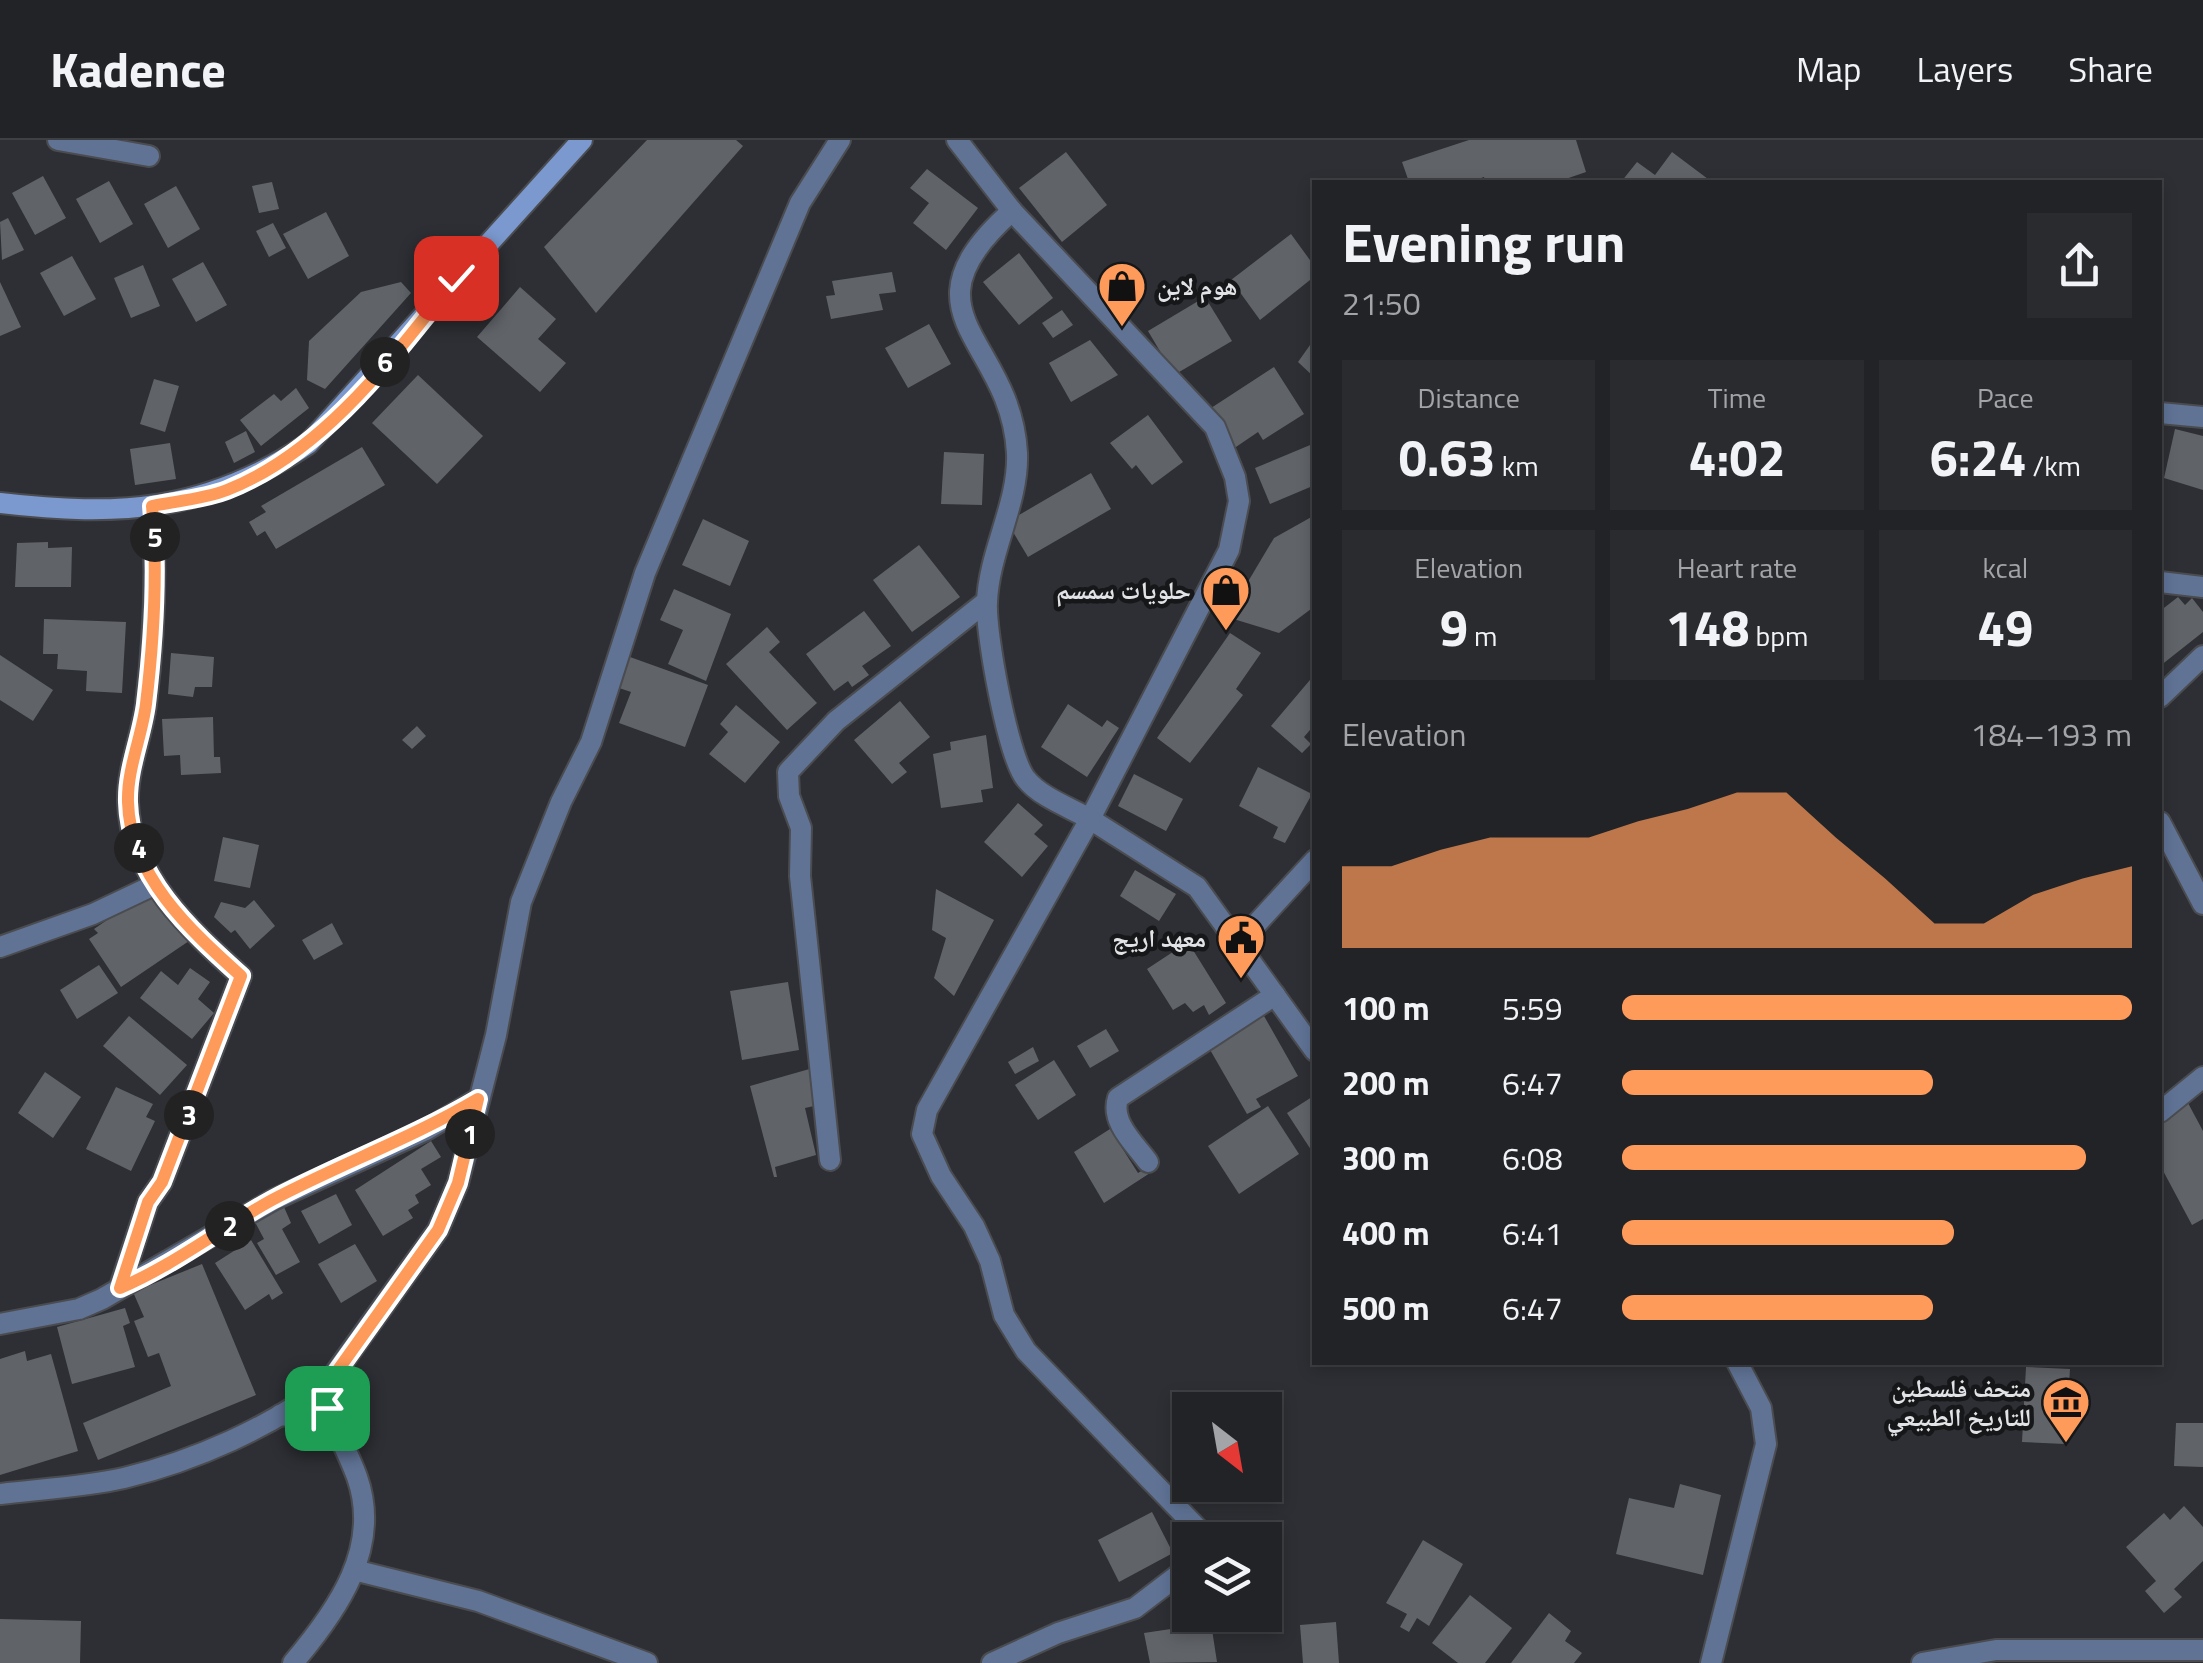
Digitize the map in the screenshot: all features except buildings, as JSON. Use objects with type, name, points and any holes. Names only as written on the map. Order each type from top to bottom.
[{"type":"street","points":[[58,140],[149,156]]},
{"type":"street","points":[[0,503],[74,512],[152,506],[224,492],[268,470],[308,444],[582,140]]},
{"type":"street","points":[[0,1494],[124,1478],[226,1441],[280,1416],[328,1384],[438,1230],[458,1183],[496,1034],[521,902],[561,802],[591,742],[646,573],[792,220],[840,140]]},
{"type":"street","points":[[957,140],[1012,211],[1201,409],[1225,448],[1239,501],[1229,550],[1090,819],[927,1110],[922,1134],[941,1176],[974,1226],[990,1261],[1004,1316],[1026,1351],[1191,1522]]},
{"type":"street","points":[[1012,211],[966,259],[956,296],[1008,407],[1015,431],[1014,483],[986,601],[1005,716],[1022,773],[1033,786],[1182,874],[1197,887],[1312,1047]]},
{"type":"street","points":[[2162,413],[2203,417]]},
{"type":"street","points":[[120,1288],[148,1202],[162,1182],[241,976],[194,934],[154,885],[134,838],[128,800],[146,706],[158,574],[152,506]]},
{"type":"street","points":[[2162,582],[2203,586]]},
{"type":"street","points":[[830,1160],[800,876],[800,828],[789,796],[788,772],[836,721],[986,601]]},
{"type":"street","points":[[2162,695],[2203,656]]},
{"type":"street","points":[[2162,826],[2203,904]]},
{"type":"street","points":[[1238,944],[1312,863]]},
{"type":"street","points":[[0,948],[93,914],[154,885]]},
{"type":"street","points":[[1148,1162],[1118,1121],[1114,1108],[1118,1098],[1275,996]]},
{"type":"street","points":[[2162,1110],[2203,1076]]},
{"type":"street","points":[[0,1324],[79,1309],[152,1274],[273,1200],[426,1130],[478,1099]]},
{"type":"street","points":[[1711,1663],[1766,1444],[1761,1408],[1739,1365]]},
{"type":"street","points":[[292,1663],[322,1629],[354,1570],[368,1526],[357,1478],[327,1408],[328,1384]]},
{"type":"street","points":[[280,1416],[309,1418],[340,1440]]},
{"type":"street","points":[[354,1570],[478,1600],[646,1663]]},
{"type":"street","points":[[992,1663],[1058,1633],[1135,1608],[1172,1580]]},
{"type":"street","points":[[1922,1663],[1996,1650],[2203,1650]]},
{"type":"place","name":"هوم لاين","points":[[1122,328]]},
{"type":"place","name":"حلويات سمسم","points":[[1226,632]]},
{"type":"place","name":"معهد اريج","points":[[1241,980]]},
{"type":"place","name":"متحف فلسطين للتاريخ الطبيعي","points":[[2066,1444]]},
{"type":"route","points":[[327,1408],[328,1384],[438,1230],[458,1183],[478,1099],[426,1130],[273,1200],[152,1274],[120,1288],[148,1202],[162,1182],[214,1055],[241,976],[194,934],[154,885],[134,838],[128,800],[146,706],[158,574],[152,506],[224,492],[308,444],[412,333],[456,278]]}]
